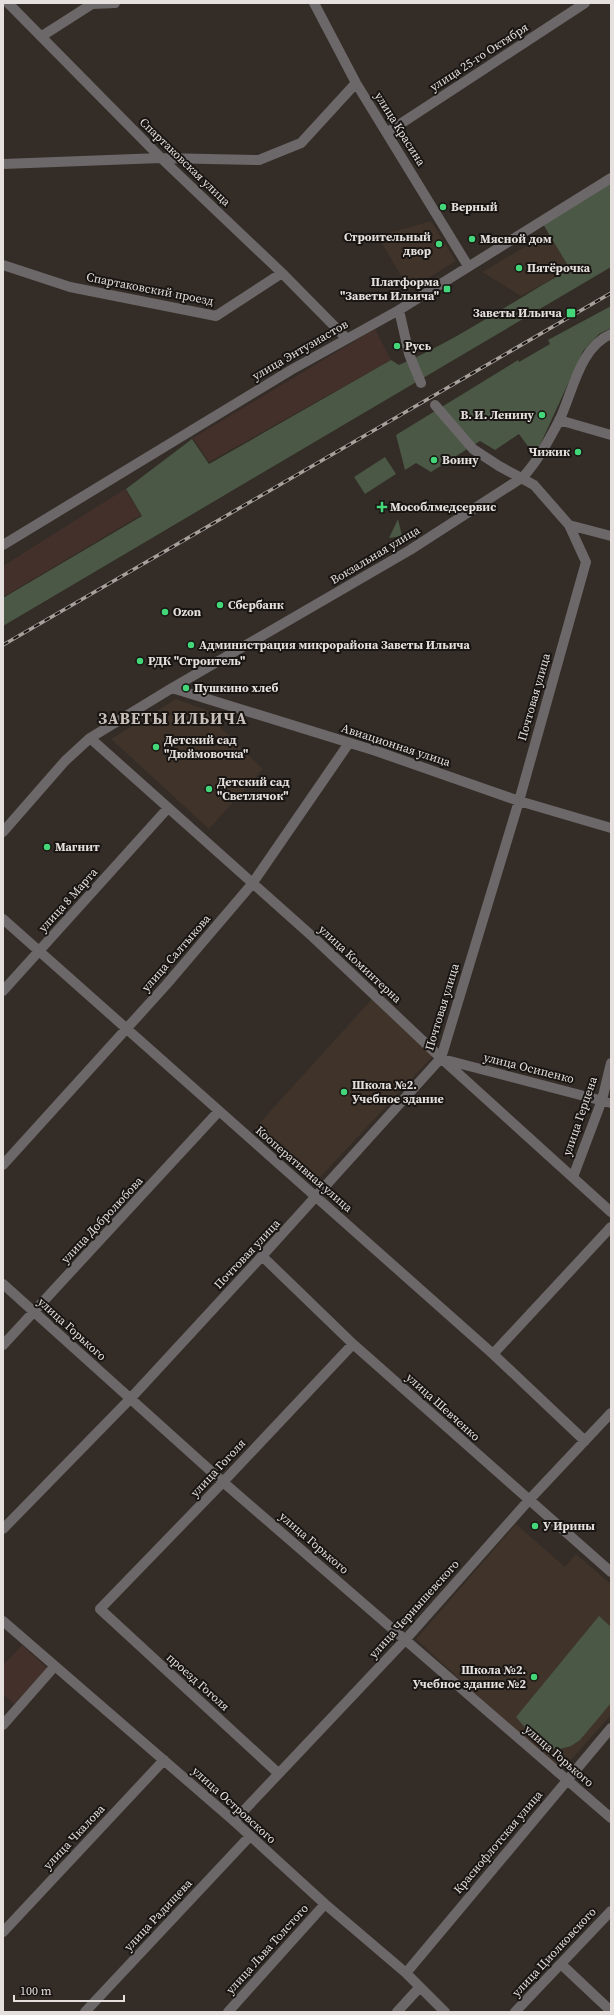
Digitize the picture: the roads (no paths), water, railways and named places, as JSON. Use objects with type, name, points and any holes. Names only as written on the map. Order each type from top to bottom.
[{"type":"street","name":"Спартаковская улица","points":[[8,3],[161,158],[282,273],[346,338]]},
{"type":"street","points":[[42,36],[92,4],[115,3]]},
{"type":"street","name":"улица Красина","points":[[314,3],[356,82],[388,132],[468,266]]},
{"type":"street","name":"улица 25-го Октября","points":[[388,132],[585,3]]},
{"type":"street","points":[[3,164],[161,158],[259,160],[301,143],[356,82]]},
{"type":"street","name":"улица Энтузиастов","points":[[3,545],[346,338],[398,310],[611,178]]},
{"type":"street","name":"Спартаковский проезд","points":[[3,265],[70,287],[216,316],[282,273]]},
{"type":"street","points":[[398,310],[409,354],[421,383]]},
{"type":"street","name":"Вокзальная улица","points":[[3,832],[65,761],[90,738],[172,688],[394,560],[523,477],[535,464],[559,420],[580,368],[590,352],[602,338],[611,334]]},
{"type":"street","name":"Почтовая улица","points":[[3,1529],[130,1399],[316,1197],[440,1058],[518,801],[586,562],[569,525],[534,485],[523,477],[498,466],[474,449],[435,405]]},
{"type":"street","points":[[559,420],[611,435]]},
{"type":"street","points":[[569,525],[611,536]]},
{"type":"street","name":"Авиационная улица","points":[[172,688],[349,743],[518,801],[611,828]]},
{"type":"street","name":"улица Коминтерна","points":[[90,738],[313,937],[440,1058],[611,1212]]},
{"type":"street","name":"улица Салтыкова","points":[[3,1165],[127,1028],[252,884],[349,743]]},
{"type":"street","name":"улица 8 Марта","points":[[3,991],[168,808]]},
{"type":"street","name":"Кооперативная улица","points":[[3,919],[493,1354],[585,1441]]},
{"type":"street","name":"улица Осипенко","points":[[440,1058],[607,1101]]},
{"type":"street","name":"улица Герцена","points":[[573,1177],[607,1101],[611,1064]]},
{"type":"street","name":"улица Добролюбова","points":[[3,1345],[219,1111]]},
{"type":"street","points":[[493,1354],[611,1227]]},
{"type":"street","name":"улица Шевченко","points":[[262,1256],[353,1344],[611,1572]]},
{"type":"street","name":"улица Горького","points":[[3,1284],[223,1482],[611,1818]]},
{"type":"street","name":"улица Гоголя","points":[[100,1609],[223,1482],[353,1344]]},
{"type":"street","name":"улица Чернышевского","points":[[234,1821],[406,1639],[529,1500],[611,1413]]},
{"type":"street","name":"проезд Гоголя","points":[[100,1609],[278,1773]]},
{"type":"street","name":"улица Островского","points":[[3,1621],[54,1667],[234,1821],[325,1904],[406,1973],[419,1988],[445,2012]]},
{"type":"street","points":[[3,1725],[54,1667]]},
{"type":"street","name":"Краснофлотская улица","points":[[406,1973],[611,1728]]},
{"type":"street","name":"улица Чкалова","points":[[3,1932],[164,1760]]},
{"type":"street","name":"улица Радищева","points":[[85,2012],[250,1836]]},
{"type":"street","name":"улица Льва Толстого","points":[[228,2012],[325,1904]]},
{"type":"street","name":"улица Циолковского","points":[[515,2012],[611,1911]]},
{"type":"street","points":[[561,1964],[611,2011]]},
{"type":"street","points":[[397,2012],[419,1988]]},
{"type":"railway","points":[[3,645],[611,293]]},
{"type":"place","name":"Верный","points":[[443,207]]},
{"type":"place","name":"Мясной дом","points":[[472,239]]},
{"type":"place","name":"Строительный двор","points":[[439,244]]},
{"type":"place","name":"Пятёрочка","points":[[519,268]]},
{"type":"place","name":"Платформа \"Заветы Ильича\"","points":[[447,289]]},
{"type":"place","name":"Заветы Ильича","points":[[571,313]]},
{"type":"place","name":"Русь","points":[[397,346]]},
{"type":"place","name":"В. И. Ленину","points":[[542,415]]},
{"type":"place","name":"Чижик","points":[[578,452]]},
{"type":"place","name":"Воину","points":[[434,460]]},
{"type":"place","name":"Мособлмедсервис","points":[[382,507]]},
{"type":"place","name":"Сбербанк","points":[[220,605]]},
{"type":"place","name":"Ozon","points":[[165,612]]},
{"type":"place","name":"Администрация микрорайона Заветы Ильича","points":[[191,645]]},
{"type":"place","name":"РДК \"Строитель\"","points":[[140,661]]},
{"type":"place","name":"Пушкино хлеб","points":[[186,688]]},
{"type":"place","name":"Детский сад \"Дюймовочка\"","points":[[156,747]]},
{"type":"place","name":"Детский сад \"Светлячок\"","points":[[209,789]]},
{"type":"place","name":"Магнит","points":[[47,847]]},
{"type":"place","name":"Школа №2. Учебное здание","points":[[344,1092]]},
{"type":"place","name":"У Ирины","points":[[535,1526]]},
{"type":"place","name":"Школа №2. Учебное здание №2","points":[[534,1677]]},
{"type":"district","name":"ЗАВЕТЫ ИЛЬИЧА","points":[[173,718]]}]
